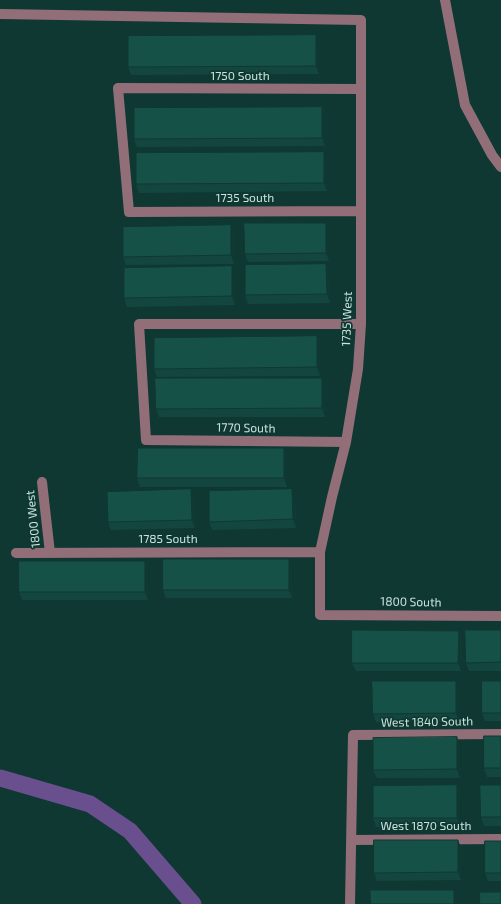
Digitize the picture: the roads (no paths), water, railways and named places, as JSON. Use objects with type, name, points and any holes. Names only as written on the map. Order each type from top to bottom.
[{"type":"street","points":[[445,0],[465,105],[492,155],[501,167]]},
{"type":"street","name":"1735 West","points":[[0,14],[361,20],[361,324],[358,369],[346,442],[320,552],[320,615]]},
{"type":"street","name":"1750 South","points":[[129,212],[118,88],[361,89]]},
{"type":"street","name":"1735 South","points":[[129,212],[361,211]]},
{"type":"street","name":"1770 South","points":[[346,442],[146,440],[139,324],[361,324]]},
{"type":"street","name":"1800 West","points":[[42,482],[50,553]]},
{"type":"street","name":"1785 South","points":[[16,553],[320,552]]},
{"type":"street","name":"1800 South","points":[[320,615],[501,616]]},
{"type":"street","name":"West 1840 South","points":[[351,840],[353,736],[501,734]]},
{"type":"street","name":"West 1870 South","points":[[351,840],[501,839]]},
{"type":"street","points":[[350,904],[351,840]]},
{"type":"waterway","points":[[0,778],[90,804],[130,831],[193,904]]}]
